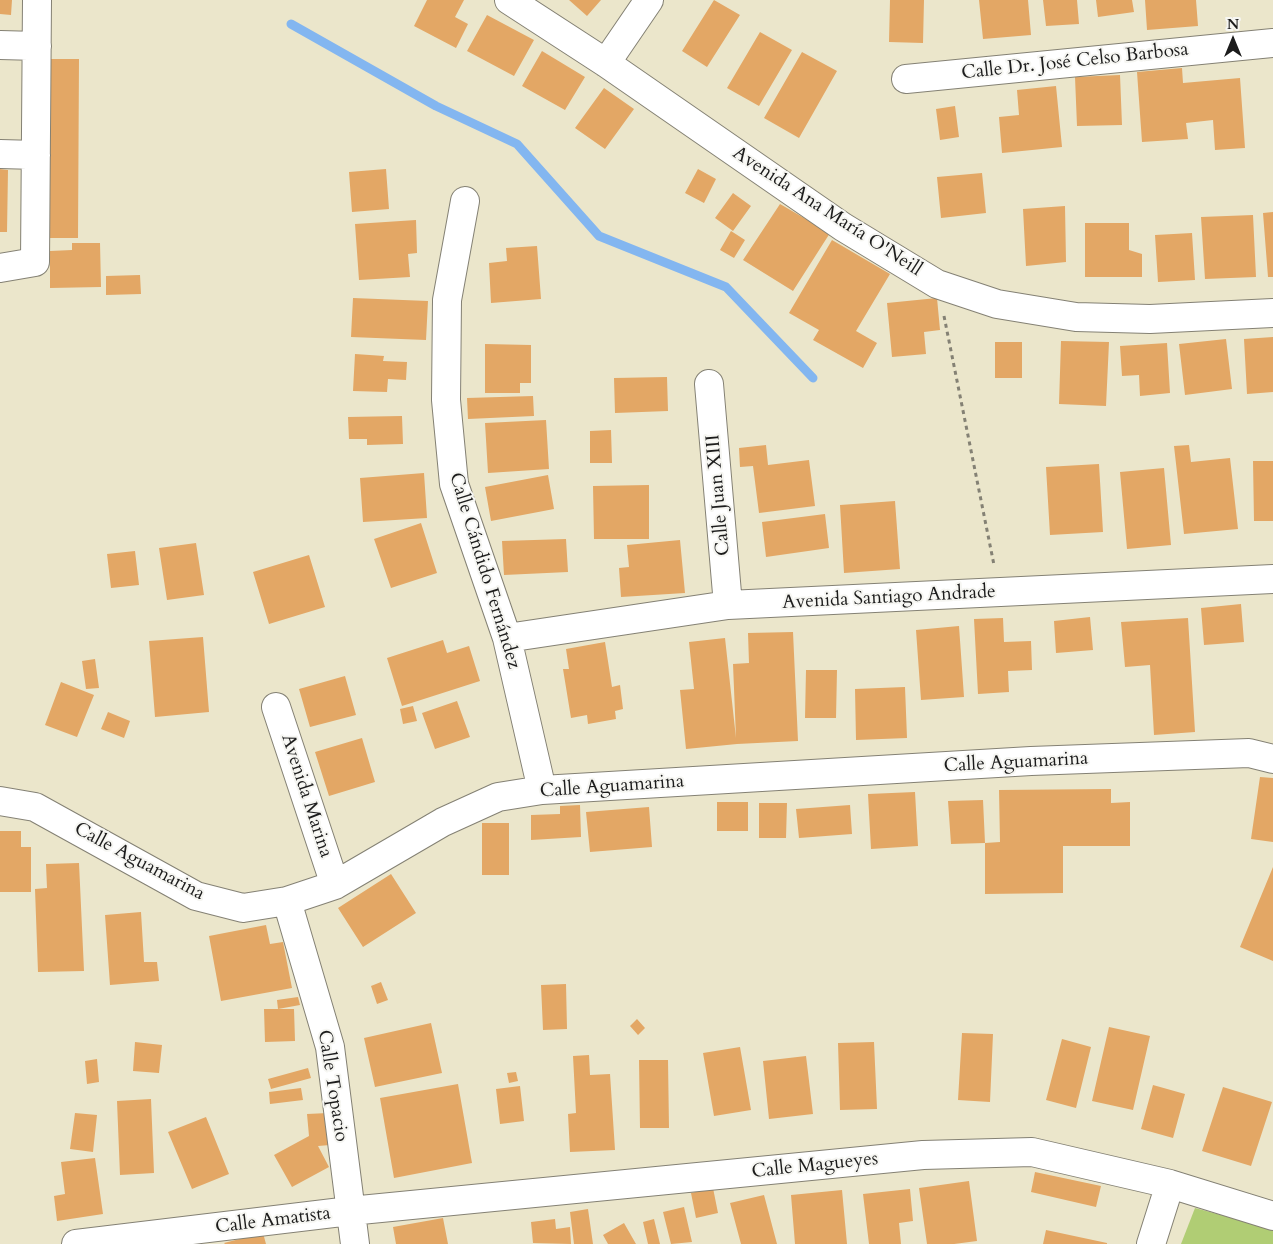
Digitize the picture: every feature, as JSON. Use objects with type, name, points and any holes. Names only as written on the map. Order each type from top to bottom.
[{"type":"street","points":[[0,268],[35,262],[37,0]]},
{"type":"street","name":"Avenida Ana María O'Neill","points":[[509,0],[606,63],[843,227],[938,284],[996,304],[1076,317],[1150,319],[1273,313]]},
{"type":"street","points":[[606,63],[649,0]]},
{"type":"street","name":"Calle Dr. José Celso Barbosa","points":[[906,79],[1273,42]]},
{"type":"street","points":[[0,45],[37,46]]},
{"type":"street","points":[[0,154],[36,155]]},
{"type":"street","name":"Calle Cándido Fernández","points":[[465,201],[446,300],[446,400],[454,484],[507,638],[542,790]]},
{"type":"street","name":"Calle Juan XIII","points":[[709,384],[728,606]]},
{"type":"street","name":"Avenida Santiago Andrade","points":[[507,638],[728,606],[1273,579]]},
{"type":"street","name":"Avenida Marina","points":[[276,707],[335,885]]},
{"type":"street","name":"Calle Aguamarina","points":[[0,801],[35,807],[196,896],[243,908],[287,901],[335,885],[443,822],[498,797],[542,790],[1032,761],[1249,753],[1273,759]]},
{"type":"street","name":"Calle Topacio","points":[[287,901],[330,1047],[355,1244]]},
{"type":"street","name":"Calle Magueyes","points":[[350,1211],[923,1155],[1032,1152],[1170,1184],[1273,1216]]},
{"type":"street","points":[[1151,1244],[1170,1184]]},
{"type":"street","name":"Calle Amatista","points":[[76,1244],[350,1211]]},
{"type":"path","points":[[938,284],[999,594]]},
{"type":"green space","points":[[1195,1208],[1273,1229],[1273,1244],[1181,1244]]},
{"type":"building","points":[[0,0],[12,0],[11,15],[0,14]]},
{"type":"building","points":[[427,0],[464,0],[455,17],[468,24],[456,48],[414,26]]},
{"type":"building","points":[[569,0],[601,0],[587,16]]},
{"type":"building","points":[[714,0],[740,15],[707,67],[682,51]]},
{"type":"building","points":[[890,0],[924,0],[923,43],[889,42]]},
{"type":"building","points":[[979,0],[1028,0],[1031,35],[983,39]]},
{"type":"building","points":[[1043,0],[1077,0],[1079,24],[1046,26]]},
{"type":"building","points":[[1096,0],[1132,0],[1134,12],[1098,17]]},
{"type":"building","points":[[1145,0],[1196,0],[1198,26],[1147,30]]},
{"type":"building","points":[[487,15],[534,40],[514,76],[467,51]]},
{"type":"building","points":[[760,32],[792,50],[759,106],[727,88]]},
{"type":"building","points":[[542,51],[585,77],[565,110],[522,86]]},
{"type":"building","points":[[802,52],[837,71],[799,138],[764,118]]},
{"type":"building","points":[[50,59],[79,59],[78,238],[48,238]]},
{"type":"building","points":[[1182,68],[1183,83],[1240,78],[1245,148],[1215,150],[1213,120],[1186,123],[1188,139],[1142,142],[1137,72]]},
{"type":"building","points":[[1120,75],[1122,125],[1077,126],[1075,77]]},
{"type":"building","points":[[1056,86],[1062,147],[1002,153],[999,117],[1019,115],[1017,90]]},
{"type":"building","points":[[604,88],[634,109],[605,149],[575,128]]},
{"type":"building","points":[[955,106],[959,137],[940,140],[936,109]]},
{"type":"building","points":[[0,169],[8,170],[7,232],[0,232]]},
{"type":"building","points":[[386,169],[389,209],[352,212],[349,172]]},
{"type":"building","points":[[698,169],[716,179],[704,203],[685,193]]},
{"type":"building","points":[[982,173],[986,213],[941,218],[937,177]]},
{"type":"building","points":[[733,193],[751,206],[733,231],[715,218]]},
{"type":"building","points":[[780,204],[830,233],[793,291],[743,260]]},
{"type":"building","points":[[1065,206],[1066,262],[1026,266],[1023,209]]},
{"type":"building","points":[[1273,212],[1273,277],[1268,277],[1263,213]]},
{"type":"building","points":[[1253,215],[1256,277],[1205,279],[1201,217]]},
{"type":"building","points":[[416,220],[417,253],[408,254],[410,277],[359,280],[355,224]]},
{"type":"building","points":[[1085,223],[1129,223],[1129,250],[1142,254],[1142,277],[1085,277]]},
{"type":"building","points":[[731,231],[745,240],[734,258],[720,250]]},
{"type":"building","points":[[1192,233],[1195,280],[1158,282],[1155,235]]},
{"type":"building","points":[[832,240],[890,274],[856,331],[877,343],[863,368],[813,340],[819,330],[789,313]]},
{"type":"building","points":[[72,243],[100,243],[101,287],[50,288],[50,251],[72,250]]},
{"type":"building","points":[[537,246],[541,299],[491,303],[489,263],[507,261],[506,248]]},
{"type":"building","points":[[140,275],[141,294],[106,295],[106,276]]},
{"type":"building","points":[[353,298],[428,301],[426,340],[351,337]]},
{"type":"building","points":[[937,298],[940,330],[924,332],[926,354],[892,357],[887,303]]},
{"type":"building","points":[[1273,337],[1273,392],[1247,394],[1244,339]]},
{"type":"building","points":[[1226,339],[1232,389],[1185,395],[1179,344]]},
{"type":"building","points":[[1061,341],[1109,342],[1106,406],[1059,404]]},
{"type":"building","points":[[995,342],[1022,342],[1022,378],[995,378]]},
{"type":"building","points":[[1167,343],[1170,393],[1140,396],[1139,375],[1122,376],[1120,346]]},
{"type":"building","points":[[485,344],[531,345],[531,383],[520,383],[520,393],[485,393]]},
{"type":"building","points":[[355,354],[384,356],[383,361],[407,362],[406,380],[388,379],[387,392],[353,391]]},
{"type":"building","points":[[667,377],[668,411],[615,413],[614,378]]},
{"type":"building","points":[[533,396],[534,416],[468,419],[467,398]]},
{"type":"building","points":[[402,416],[403,444],[367,445],[367,439],[349,439],[348,417]]},
{"type":"building","points":[[546,420],[549,469],[488,473],[485,423]]},
{"type":"building","points":[[611,430],[612,463],[590,463],[590,431]]},
{"type":"building","points":[[766,445],[768,465],[809,460],[815,506],[759,513],[753,466],[740,467],[739,448]]},
{"type":"building","points":[[1189,445],[1191,462],[1230,458],[1238,529],[1184,534],[1174,446]]},
{"type":"building","points":[[1253,461],[1273,461],[1273,521],[1254,521]]},
{"type":"building","points":[[1099,464],[1103,532],[1050,535],[1046,467]]},
{"type":"building","points":[[1164,468],[1171,545],[1127,549],[1120,472]]},
{"type":"building","points":[[424,473],[427,518],[363,522],[360,478]]},
{"type":"building","points":[[548,475],[554,509],[491,521],[485,487]]},
{"type":"building","points":[[649,485],[649,539],[594,539],[593,486]]},
{"type":"building","points":[[895,501],[900,569],[844,573],[840,505]]},
{"type":"building","points":[[825,514],[829,548],[766,557],[762,522]]},
{"type":"building","points":[[421,523],[437,573],[391,588],[374,539]]},
{"type":"building","points":[[566,539],[568,572],[504,575],[502,541]]},
{"type":"building","points":[[680,540],[685,593],[621,597],[619,568],[629,567],[627,545]]},
{"type":"building","points":[[196,543],[204,595],[167,600],[159,548]]},
{"type":"building","points":[[135,551],[139,585],[111,588],[107,554]]},
{"type":"building","points":[[309,555],[325,607],[269,624],[253,572]]},
{"type":"building","points":[[1241,604],[1244,642],[1204,645],[1201,608]]},
{"type":"building","points":[[1090,617],[1093,650],[1056,653],[1054,621]]},
{"type":"building","points":[[1003,618],[1004,642],[1031,641],[1032,670],[1008,671],[1009,692],[978,694],[974,619]]},
{"type":"building","points":[[1188,618],[1195,732],[1154,735],[1150,665],[1125,667],[1121,622]]},
{"type":"building","points":[[959,626],[964,697],[921,700],[916,630]]},
{"type":"building","points":[[793,632],[798,741],[686,749],[680,690],[694,689],[689,642],[725,638],[736,738],[733,664],[749,663],[748,633]]},
{"type":"building","points":[[203,637],[209,712],[155,717],[149,641]]},
{"type":"building","points":[[443,640],[447,653],[469,646],[480,681],[402,706],[387,658]]},
{"type":"building","points":[[605,642],[612,687],[620,685],[623,709],[615,711],[616,719],[588,724],[587,715],[571,718],[563,669],[569,669],[566,649]]},
{"type":"building","points":[[95,659],[99,688],[86,689],[82,661]]},
{"type":"building","points":[[806,670],[837,670],[836,718],[805,718]]},
{"type":"building","points":[[345,676],[356,715],[310,727],[299,689]]},
{"type":"building","points":[[61,682],[94,695],[77,737],[45,725]]},
{"type":"building","points":[[905,687],[907,738],[856,740],[855,689]]},
{"type":"building","points":[[457,701],[470,737],[435,749],[422,713]]},
{"type":"building","points":[[413,706],[417,721],[403,724],[400,709]]},
{"type":"building","points":[[108,712],[130,721],[124,738],[101,729]]},
{"type":"building","points":[[362,738],[375,782],[329,796],[315,752]]},
{"type":"building","points":[[1260,777],[1273,778],[1273,842],[1251,839]]},
{"type":"building","points":[[1111,789],[1111,803],[1130,802],[1130,846],[1063,846],[1063,893],[985,894],[985,843],[1000,842],[999,790]]},
{"type":"building","points":[[915,792],[918,846],[871,849],[868,794]]},
{"type":"building","points":[[983,800],[985,843],[951,844],[948,801]]},
{"type":"building","points":[[717,802],[748,802],[748,831],[717,831]]},
{"type":"building","points":[[759,803],[787,803],[786,838],[759,838]]},
{"type":"building","points":[[580,805],[581,837],[531,840],[531,815],[560,814],[560,806]]},
{"type":"building","points":[[850,805],[852,834],[799,838],[796,809]]},
{"type":"building","points":[[649,807],[652,847],[590,852],[586,812]]},
{"type":"building","points":[[482,823],[509,823],[509,875],[482,875]]},
{"type":"building","points":[[0,831],[21,831],[21,847],[31,847],[31,892],[0,892]]},
{"type":"building","points":[[79,863],[84,971],[38,972],[35,889],[47,888],[46,864]]},
{"type":"building","points":[[1273,867],[1273,961],[1240,947]]},
{"type":"building","points":[[391,874],[416,913],[363,947],[338,908]]},
{"type":"building","points":[[141,912],[144,962],[157,962],[159,981],[110,985],[105,915]]},
{"type":"building","points":[[266,925],[270,944],[283,942],[292,988],[221,1001],[209,936]]},
{"type":"building","points":[[381,982],[388,1000],[377,1004],[371,986]]},
{"type":"building","points":[[566,984],[567,1029],[543,1030],[541,985]]},
{"type":"building","points":[[298,997],[300,1005],[278,1009],[277,1000]]},
{"type":"building","points":[[264,1009],[294,1009],[295,1041],[265,1042]]},
{"type":"building","points":[[637,1019],[645,1028],[638,1035],[630,1026]]},
{"type":"building","points":[[431,1023],[442,1073],[375,1087],[364,1038]]},
{"type":"building","points":[[1109,1027],[1150,1036],[1133,1110],[1092,1101]]},
{"type":"building","points":[[962,1033],[993,1034],[990,1102],[958,1100]]},
{"type":"building","points":[[1062,1039],[1091,1047],[1076,1108],[1046,1100]]},
{"type":"building","points":[[135,1042],[162,1045],[159,1073],[133,1071]]},
{"type":"building","points":[[874,1042],[877,1109],[840,1110],[838,1043]]},
{"type":"building","points":[[740,1047],[751,1110],[714,1116],[703,1053]]},
{"type":"building","points":[[589,1055],[590,1075],[610,1074],[615,1150],[570,1152],[568,1114],[576,1113],[573,1056]]},
{"type":"building","points":[[806,1056],[813,1114],[769,1119],[763,1061]]},
{"type":"building","points":[[97,1059],[99,1082],[87,1084],[85,1061]]},
{"type":"building","points":[[639,1060],[668,1060],[669,1128],[640,1128]]},
{"type":"building","points":[[308,1068],[311,1078],[271,1089],[268,1079]]},
{"type":"building","points":[[516,1072],[518,1081],[509,1083],[507,1073]]},
{"type":"building","points":[[458,1084],[472,1163],[394,1178],[380,1098]]},
{"type":"building","points":[[1153,1085],[1185,1094],[1173,1138],[1141,1129]]},
{"type":"building","points":[[520,1086],[524,1121],[500,1124],[496,1089]]},
{"type":"building","points":[[1223,1087],[1272,1102],[1251,1166],[1202,1151]]},
{"type":"building","points":[[301,1088],[303,1100],[270,1104],[269,1092]]},
{"type":"building","points":[[151,1099],[154,1173],[120,1175],[117,1101]]},
{"type":"building","points":[[75,1113],[97,1115],[93,1152],[70,1149]]},
{"type":"building","points":[[328,1113],[330,1145],[318,1146],[329,1167],[292,1187],[274,1155],[309,1136],[307,1114]]},
{"type":"building","points":[[206,1117],[229,1174],[192,1189],[168,1132]]},
{"type":"building","points":[[95,1158],[103,1214],[57,1221],[54,1196],[65,1194],[61,1162]]},
{"type":"building","points":[[1035,1172],[1101,1186],[1096,1207],[1031,1192]]},
{"type":"building","points":[[969,1181],[977,1241],[954,1244],[927,1244],[919,1188]]},
{"type":"building","points":[[713,1188],[718,1213],[696,1218],[691,1193]]},
{"type":"building","points":[[910,1189],[913,1221],[899,1223],[901,1244],[869,1244],[863,1194]]},
{"type":"building","points":[[842,1190],[847,1244],[795,1244],[791,1195]]},
{"type":"building","points":[[764,1195],[777,1244],[741,1244],[730,1203]]},
{"type":"building","points":[[684,1207],[692,1242],[671,1244],[663,1212]]},
{"type":"building","points":[[588,1209],[593,1244],[574,1244],[570,1212]]},
{"type":"building","points":[[443,1218],[448,1244],[396,1244],[393,1227]]},
{"type":"building","points":[[555,1219],[556,1229],[570,1227],[571,1244],[533,1243],[531,1222]]},
{"type":"building","points":[[654,1219],[660,1244],[648,1244],[643,1222]]},
{"type":"building","points":[[624,1223],[636,1244],[608,1244],[603,1235]]},
{"type":"building","points":[[1046,1230],[1107,1243],[1107,1244],[1043,1244]]},
{"type":"building","points":[[263,1233],[266,1244],[224,1243]]},
{"type":"waterway","points":[[291,24],[436,106],[517,144],[599,236],[726,287],[813,378]]}]
